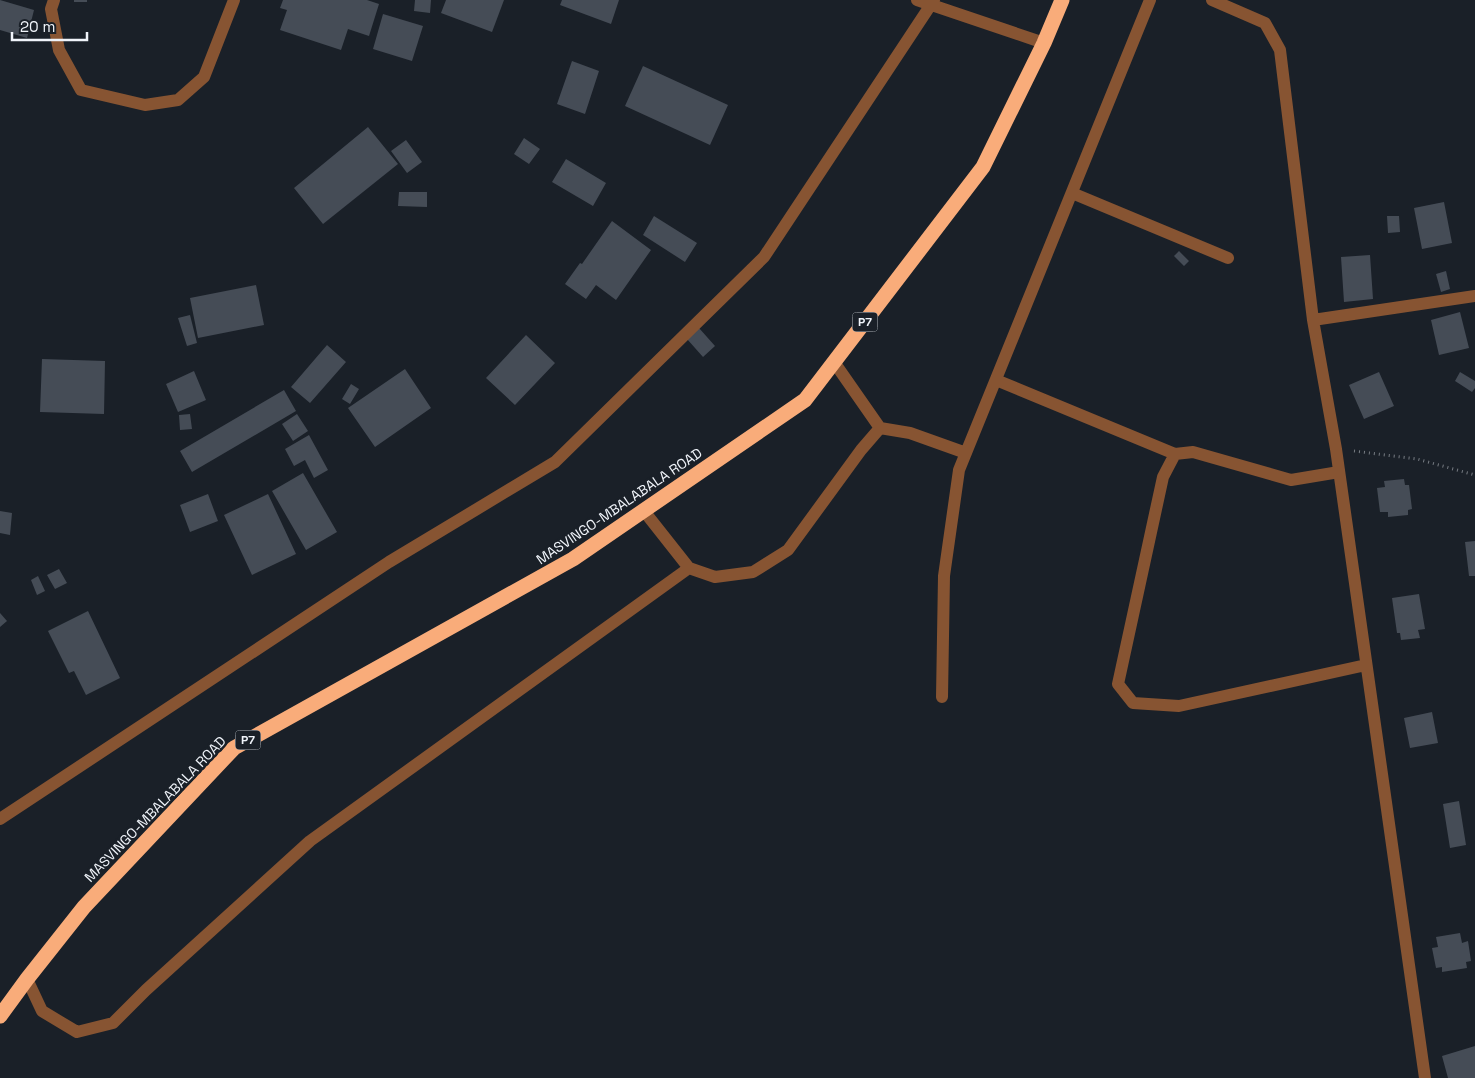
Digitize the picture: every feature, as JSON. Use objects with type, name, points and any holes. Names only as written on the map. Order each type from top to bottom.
[{"type":"highway","name":"MASVINGO-MBALABALA ROAD","points":[[0,1016],[26,979],[84,907],[234,748],[574,560],[805,400],[983,167],[1044,43],[1062,0]]},
{"type":"street","points":[[54,0],[51,9],[59,50],[81,90],[145,105],[178,100],[204,77],[234,0]]},
{"type":"street","points":[[917,0],[932,2],[1044,43]]},
{"type":"street","points":[[942,696],[944,576],[959,470],[1150,0]]},
{"type":"street","points":[[1212,0],[1265,23],[1280,50],[1313,320],[1336,449],[1425,1078]]},
{"type":"street","points":[[0,819],[388,562],[555,462],[764,257],[932,2]]},
{"type":"street","points":[[1072,193],[1228,258]]},
{"type":"street","points":[[1313,320],[1475,296]]},
{"type":"street","points":[[834,362],[880,428],[910,433],[966,453]]},
{"type":"street","points":[[996,380],[1175,454],[1193,452],[1291,480],[1339,472]]},
{"type":"street","points":[[644,511],[689,568],[715,577],[753,572],[788,550],[861,450],[880,428]]},
{"type":"street","points":[[1175,454],[1163,476],[1118,684],[1133,703],[1179,706],[1366,665]]},
{"type":"street","points":[[26,979],[42,1011],[77,1032],[113,1023],[146,990],[310,841],[689,568]]},
{"type":"path","points":[[1336,449],[1417,459],[1475,475]]},
{"type":"building","points":[[0,0],[34,10],[27,38],[0,30]]},
{"type":"building","points":[[74,0],[87,0],[87,2],[74,2]]},
{"type":"building","points":[[283,0],[367,0],[379,4],[369,36],[348,29],[341,50],[280,30],[287,10],[280,8]]},
{"type":"building","points":[[415,0],[431,0],[430,13],[414,11]]},
{"type":"building","points":[[446,0],[504,0],[492,32],[441,13]]},
{"type":"building","points":[[562,0],[619,0],[611,24],[560,5]]},
{"type":"building","points":[[383,14],[423,26],[412,61],[373,49]]},
{"type":"building","points":[[572,61],[599,71],[585,114],[557,104]]},
{"type":"building","points":[[643,66],[728,105],[710,145],[625,106]]},
{"type":"building","points":[[368,127],[398,164],[323,224],[294,188]]},
{"type":"building","points":[[524,138],[540,149],[529,164],[514,154]]},
{"type":"building","points":[[406,140],[422,162],[407,173],[391,151]]},
{"type":"building","points":[[566,159],[606,183],[593,206],[552,182]]},
{"type":"building","points":[[399,192],[427,192],[427,207],[398,206]]},
{"type":"building","points":[[1444,202],[1452,243],[1422,249],[1414,208]]},
{"type":"building","points":[[654,216],[697,243],[685,262],[643,235]]},
{"type":"building","points":[[1387,216],[1399,216],[1400,232],[1388,233]]},
{"type":"building","points":[[612,221],[651,250],[616,300],[596,285],[586,299],[565,284],[580,263],[582,264]]},
{"type":"building","points":[[1179,251],[1189,261],[1184,266],[1174,256]]},
{"type":"building","points":[[1370,255],[1373,299],[1344,302],[1341,257]]},
{"type":"building","points":[[1446,271],[1450,289],[1441,292],[1436,274]]},
{"type":"building","points":[[256,285],[264,325],[198,338],[190,298]]},
{"type":"building","points":[[1460,312],[1469,348],[1439,355],[1431,320]]},
{"type":"building","points":[[190,315],[197,343],[187,346],[178,318]]},
{"type":"building","points":[[699,328],[715,346],[703,357],[687,339]]},
{"type":"building","points":[[526,335],[555,363],[515,405],[486,378]]},
{"type":"building","points":[[327,345],[346,362],[310,403],[291,387]]},
{"type":"building","points":[[42,359],[105,361],[104,414],[40,412]]},
{"type":"building","points":[[405,369],[431,408],[375,447],[348,408]]},
{"type":"building","points":[[194,371],[206,400],[178,412],[166,384]]},
{"type":"building","points":[[1379,372],[1394,406],[1364,419],[1349,385]]},
{"type":"building","points":[[1460,372],[1475,381],[1475,388],[1472,392],[1455,381]]},
{"type":"building","points":[[351,384],[359,389],[350,404],[342,399]]},
{"type":"building","points":[[284,390],[296,411],[192,472],[180,451]]},
{"type":"building","points":[[190,414],[192,429],[180,430],[179,415]]},
{"type":"building","points":[[297,414],[308,431],[293,441],[282,424]]},
{"type":"building","points":[[309,435],[328,470],[314,478],[305,460],[294,466],[285,449]]},
{"type":"building","points":[[303,473],[337,532],[306,550],[272,491]]},
{"type":"building","points":[[1404,479],[1405,485],[1409,485],[1412,509],[1408,510],[1408,515],[1388,517],[1388,512],[1380,512],[1377,488],[1385,487],[1384,481]]},
{"type":"building","points":[[208,494],[218,521],[190,532],[180,505]]},
{"type":"building","points":[[268,494],[296,554],[252,575],[224,515]]},
{"type":"building","points":[[0,511],[12,513],[10,535],[0,533]]},
{"type":"building","points":[[1475,541],[1475,576],[1469,576],[1465,542]]},
{"type":"building","points":[[59,569],[67,583],[55,589],[47,575]]},
{"type":"building","points":[[38,576],[45,591],[37,595],[31,580]]},
{"type":"building","points":[[1419,594],[1425,629],[1418,630],[1420,638],[1401,640],[1400,633],[1397,633],[1392,598]]},
{"type":"building","points":[[88,611],[120,678],[86,695],[74,671],[69,673],[48,631]]},
{"type":"building","points":[[0,613],[7,621],[0,627]]},
{"type":"building","points":[[1432,712],[1438,743],[1410,748],[1404,718]]},
{"type":"building","points":[[1459,801],[1466,845],[1450,848],[1443,804]]},
{"type":"building","points":[[1460,933],[1462,943],[1468,941],[1471,961],[1466,962],[1467,968],[1442,972],[1442,967],[1436,968],[1432,948],[1438,947],[1436,937]]},
{"type":"building","points":[[1475,1046],[1475,1078],[1448,1078],[1442,1056]]}]
